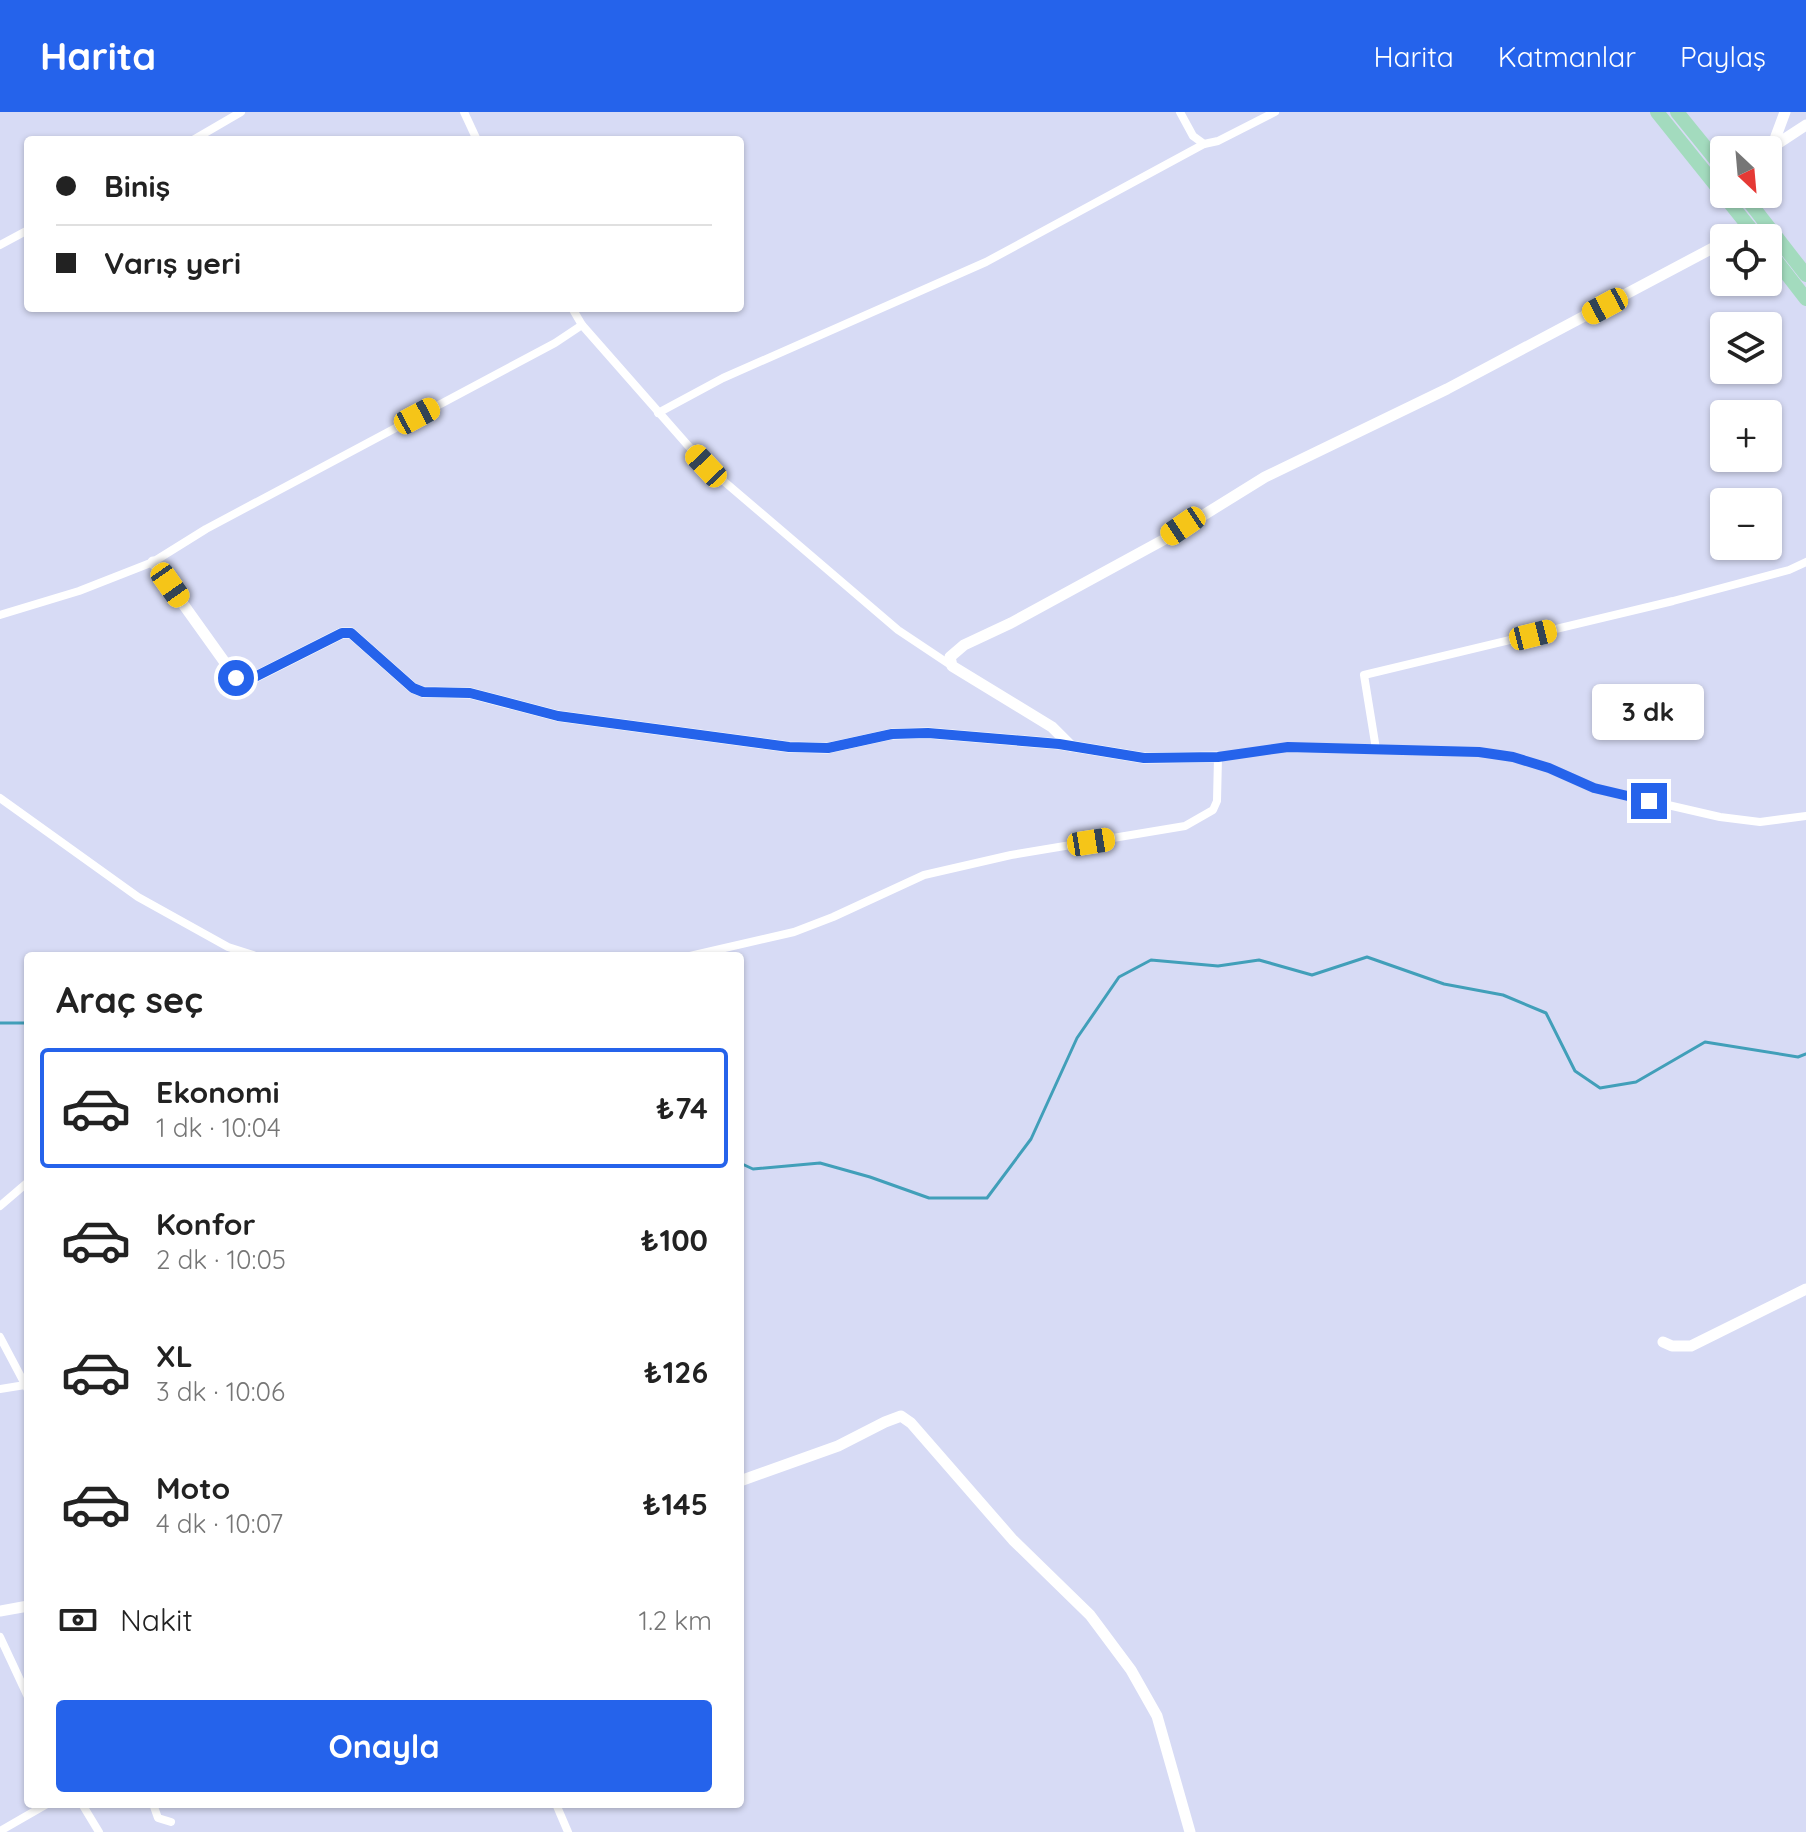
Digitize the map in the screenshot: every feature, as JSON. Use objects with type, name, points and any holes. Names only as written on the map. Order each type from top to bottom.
[{"type":"main road","points":[[1657,112],[1748,224]]},
{"type":"main road","points":[[1677,112],[1710,153]]},
{"type":"main road","points":[[1754,208],[1806,275]]},
{"type":"main road","points":[[1782,268],[1806,299]]},
{"type":"street","points":[[200,136],[241,112]]},
{"type":"street","points":[[464,112],[475,136]]},
{"type":"street","points":[[1180,112],[1193,136],[1204,144]]},
{"type":"street","points":[[658,413],[723,378],[986,262],[1204,144],[1218,141],[1275,112]]},
{"type":"street","points":[[1775,136],[1785,112]]},
{"type":"street","points":[[1782,140],[1806,125]]},
{"type":"street","points":[[0,245],[24,232]]},
{"type":"street","points":[[952,666],[950,657],[964,645],[1011,623],[1165,539],[1265,477],[1447,389],[1710,249]]},
{"type":"street","points":[[574,312],[582,325],[706,466],[898,630],[1052,727],[1071,746]]},
{"type":"street","points":[[0,615],[79,591],[153,562],[206,529],[555,343],[582,325]]},
{"type":"street","points":[[153,562],[236,678],[247,681],[342,633],[351,633],[413,688],[423,692],[470,693],[558,716],[789,747],[828,748],[892,734],[928,733],[1071,746],[1144,758],[1218,757],[1288,747],[1479,752],[1513,757],[1549,768],[1594,788],[1720,817],[1760,822],[1806,816]]},
{"type":"street","points":[[1376,749],[1364,675],[1673,601],[1789,570],[1806,562]]},
{"type":"street","points":[[707,952],[794,932],[924,875],[1011,855],[1185,826],[1213,810],[1217,801],[1218,757]]},
{"type":"street","points":[[0,798],[138,897],[228,947],[244,952]]},
{"type":"street","points":[[0,1206],[24,1185]]},
{"type":"street","points":[[1663,1342],[1672,1346],[1691,1346],[1806,1289]]},
{"type":"street","points":[[0,1337],[24,1384]]},
{"type":"street","points":[[0,1389],[24,1388]]},
{"type":"street","points":[[744,1480],[838,1446],[901,1416],[911,1423],[1013,1540],[1090,1615],[1125,1661],[1157,1716],[1190,1832]]},
{"type":"street","points":[[0,1611],[24,1607]]},
{"type":"street","points":[[0,1637],[24,1688]]},
{"type":"street","points":[[0,1831],[40,1808]]},
{"type":"street","points":[[84,1808],[99,1832]]},
{"type":"street","points":[[154,1808],[158,1818],[171,1822]]},
{"type":"street","points":[[558,1808],[568,1832]]},
{"type":"waterway","points":[[744,1165],[753,1169],[820,1163],[929,1198],[987,1198],[1031,1139],[1077,1038],[1119,977],[1151,960],[1218,966],[1259,960],[1312,975],[1367,957],[1444,984],[1503,995],[1546,1013],[1575,1071],[1600,1088],[1636,1082],[1705,1042],[1798,1057],[1806,1054]]},
{"type":"waterway","points":[[0,1023],[24,1023]]},
{"type":"route","points":[[236,678],[247,681],[342,633],[351,633],[413,688],[423,692],[470,693],[558,716],[789,747],[828,748],[892,734],[928,733],[1059,744],[1144,758],[1218,757],[1288,747],[1479,752],[1513,757],[1549,768],[1594,788],[1649,801]]}]
